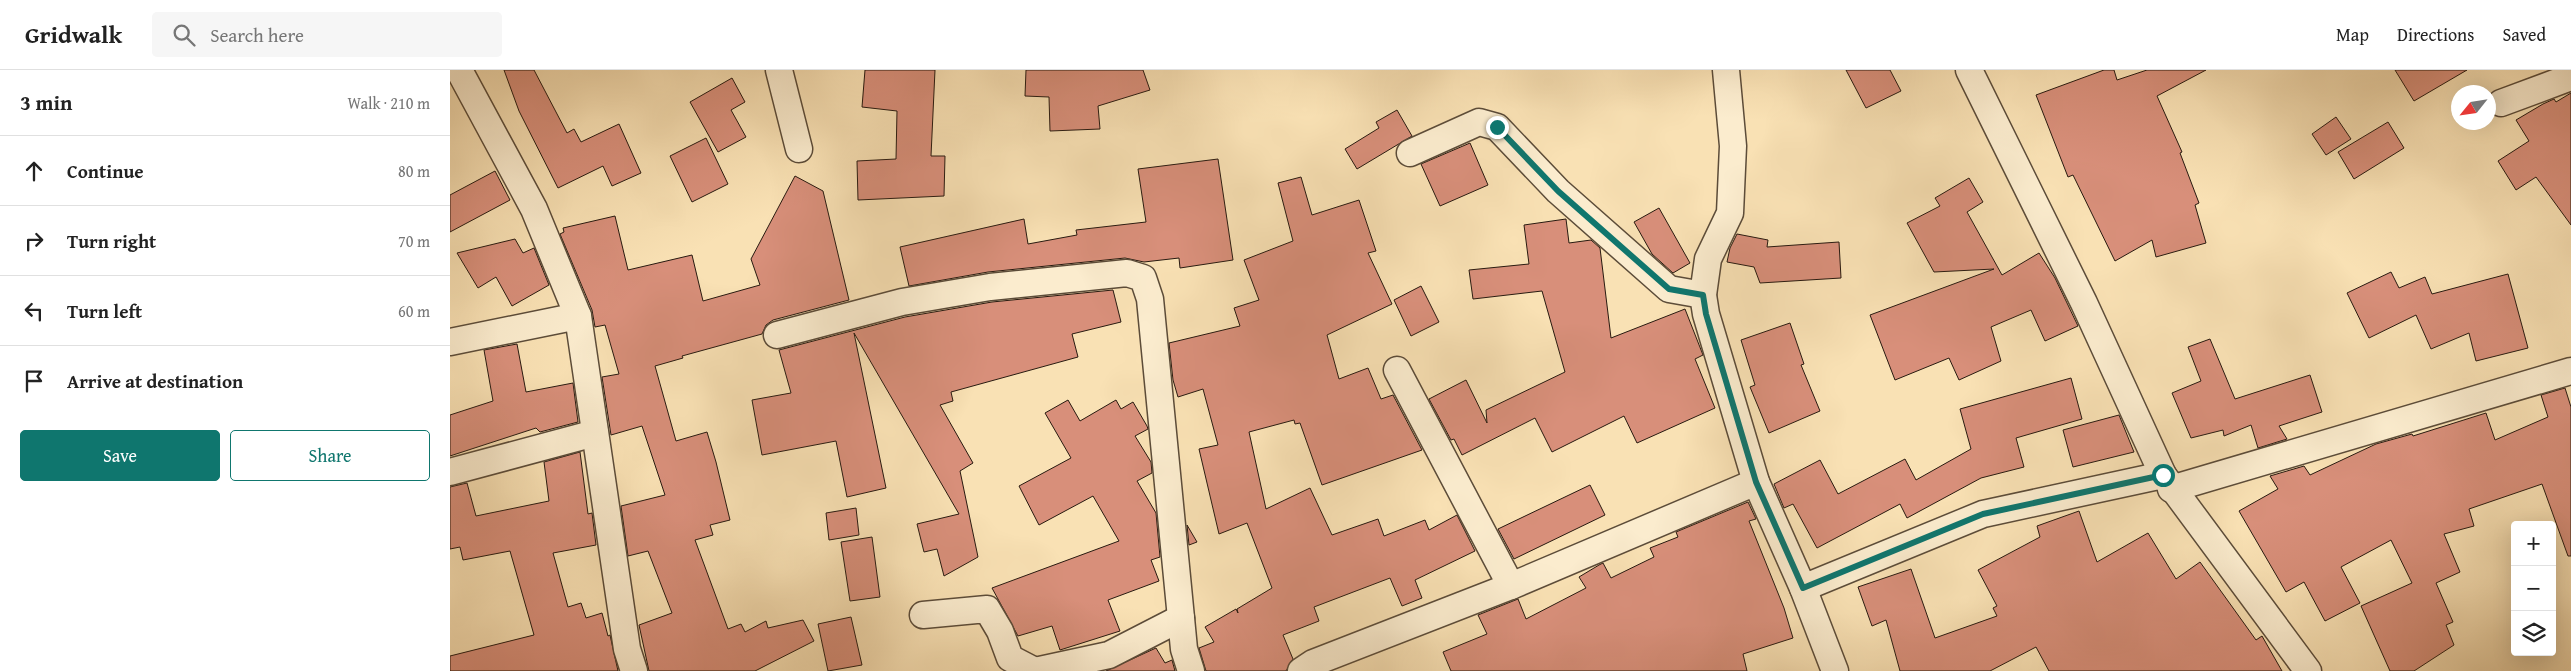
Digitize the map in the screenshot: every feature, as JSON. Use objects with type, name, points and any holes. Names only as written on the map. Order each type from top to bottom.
[{"type":"street","points":[[459,70],[534,209],[578,316],[627,649],[634,671]]},
{"type":"street","points":[[779,70],[799,149]]},
{"type":"street","points":[[1726,70],[1734,146],[1730,213],[1708,259],[1703,295],[1706,314],[1756,482],[1803,588],[1835,671]]},
{"type":"street","points":[[1969,70],[2084,303],[2167,482],[2308,671]]},
{"type":"street","points":[[2500,104],[2571,77]]},
{"type":"street","points":[[1410,153],[1479,122],[1497,127],[1558,191],[1669,289],[1703,295]]},
{"type":"street","points":[[777,335],[902,302],[990,287],[1127,273],[1143,278],[1150,299],[1184,649],[1191,671]]},
{"type":"street","points":[[450,342],[578,316]]},
{"type":"street","points":[[1396,370],[1511,586]]},
{"type":"street","points":[[1803,588],[1983,514],[2167,482],[2571,371]]},
{"type":"street","points":[[450,472],[595,433]]},
{"type":"street","points":[[1301,671],[1313,663],[1511,586],[1756,482]]},
{"type":"street","points":[[923,615],[986,609],[1000,631],[1010,658],[1035,671],[1105,663],[1181,618]]},
{"type":"building","points":[[504,70],[534,70],[567,133],[574,129],[581,142],[619,124],[641,173],[612,186],[603,166],[558,188],[519,111]]},
{"type":"building","points":[[865,70],[935,70],[931,156],[945,156],[944,196],[858,200],[857,161],[896,159],[897,111],[862,107]]},
{"type":"building","points":[[1026,70],[1143,70],[1150,90],[1098,106],[1100,129],[1050,131],[1049,97],[1025,96]]},
{"type":"building","points":[[1846,70],[1890,70],[1901,91],[1866,108]]},
{"type":"building","points":[[2104,70],[2114,70],[2117,80],[2147,70],[2206,70],[2157,96],[2182,152],[2180,153],[2199,203],[2195,205],[2206,243],[2156,257],[2152,240],[2115,261],[2073,175],[2068,177],[2036,95]]},
{"type":"building","points":[[2395,70],[2467,70],[2414,101]]},
{"type":"building","points":[[732,78],[745,102],[731,110],[746,137],[718,152],[690,102]]},
{"type":"building","points":[[2571,93],[2571,225],[2536,177],[2516,190],[2498,161],[2529,141],[2516,120],[2543,104],[2554,99],[2556,102]]},
{"type":"building","points":[[1397,110],[1412,136],[1357,169],[1345,149],[1379,128],[1376,122]]},
{"type":"building","points":[[2336,117],[2351,139],[2326,155],[2312,134]]},
{"type":"building","points":[[2388,122],[2404,148],[2354,179],[2338,152]]},
{"type":"building","points":[[706,138],[728,184],[692,202],[670,156]]},
{"type":"building","points":[[1470,143],[1488,185],[1440,206],[1421,164]]},
{"type":"building","points":[[1218,159],[1233,260],[1180,268],[1179,258],[1144,262],[1125,258],[988,272],[909,286],[900,247],[1024,219],[1028,244],[1077,235],[1076,230],[1146,222],[1138,169]]},
{"type":"building","points":[[495,171],[510,200],[450,232],[450,195]]},
{"type":"building","points":[[795,176],[823,191],[849,300],[773,320],[766,325],[762,334],[682,356],[683,358],[655,366],[676,441],[707,432],[716,462],[730,520],[710,525],[713,535],[695,540],[728,629],[741,624],[745,632],[766,621],[768,628],[803,620],[814,641],[755,671],[649,671],[639,625],[672,613],[648,551],[628,556],[621,506],[665,495],[642,426],[611,435],[602,377],[619,374],[605,325],[595,327],[592,310],[560,234],[564,232],[563,228],[615,216],[628,270],[692,255],[703,301],[760,285],[751,259]]},
{"type":"building","points":[[1301,177],[1312,215],[1359,200],[1376,251],[1368,253],[1392,304],[1327,335],[1339,379],[1368,368],[1381,399],[1393,395],[1422,450],[1322,485],[1300,423],[1295,424],[1294,420],[1249,432],[1266,509],[1310,488],[1332,535],[1378,519],[1384,536],[1425,520],[1429,530],[1457,515],[1475,551],[1415,580],[1422,598],[1402,606],[1390,578],[1314,607],[1319,621],[1283,635],[1293,659],[1286,671],[1206,671],[1199,648],[1214,642],[1205,627],[1236,609],[1238,613],[1237,609],[1272,588],[1247,523],[1219,534],[1199,449],[1218,445],[1203,389],[1178,397],[1173,380],[1169,343],[1240,326],[1234,308],[1259,300],[1244,260],[1293,241],[1278,183]]},
{"type":"building","points":[[1969,178],[1983,202],[1967,212],[2002,275],[2039,253],[2055,278],[2078,326],[2045,341],[2031,310],[1991,327],[2001,361],[1959,380],[1949,358],[1895,380],[1870,315],[1994,269],[1934,272],[1907,223],[1940,206],[1935,198]]},
{"type":"building","points":[[1659,208],[1690,263],[1673,273],[1652,254],[1634,222]]},
{"type":"building","points":[[1566,219],[1569,243],[1591,240],[1600,248],[1611,338],[1685,309],[1703,355],[1695,359],[1715,408],[1637,443],[1624,416],[1552,452],[1535,418],[1462,455],[1454,439],[1451,440],[1429,399],[1466,380],[1487,423],[1486,410],[1565,372],[1542,291],[1473,299],[1469,270],[1529,264],[1524,225]]},
{"type":"building","points":[[1737,234],[1768,240],[1767,247],[1839,242],[1841,278],[1760,283],[1754,267],[1727,262],[1730,248]]},
{"type":"building","points":[[515,239],[523,253],[534,248],[549,285],[512,306],[496,277],[478,288],[457,253]]},
{"type":"building","points":[[2391,272],[2399,288],[2425,277],[2432,294],[2508,274],[2528,348],[2476,361],[2469,333],[2431,349],[2416,315],[2369,338],[2347,293]]},
{"type":"building","points":[[1421,286],[1439,322],[1411,336],[1394,300]]},
{"type":"building","points":[[1113,290],[1121,322],[1072,334],[1078,357],[951,392],[953,401],[940,405],[973,463],[960,471],[978,557],[944,576],[937,549],[924,552],[917,524],[959,514],[854,333],[886,488],[847,497],[836,441],[762,455],[752,400],[791,393],[779,350],[905,317],[992,302]]},
{"type":"building","points":[[1790,323],[1804,364],[1801,365],[1820,411],[1769,433],[1750,387],[1755,385],[1741,340]]},
{"type":"building","points":[[2210,339],[2235,399],[2310,375],[2322,412],[2279,426],[2287,439],[2258,448],[2251,425],[2224,436],[2223,430],[2191,438],[2172,393],[2201,381],[2188,347]]},
{"type":"building","points":[[517,344],[526,392],[573,383],[578,422],[540,432],[536,428],[450,456],[450,415],[493,401],[484,350]]},
{"type":"building","points":[[2071,378],[2082,419],[2016,438],[2024,467],[1981,478],[1907,518],[1900,504],[1817,548],[1793,504],[1784,508],[1774,484],[1820,460],[1838,494],[1905,459],[1916,480],[1971,449],[1960,409]]},
{"type":"building","points":[[2565,388],[2571,407],[2571,556],[2568,556],[2542,484],[2469,509],[2474,526],[2444,534],[2460,572],[2436,583],[2453,622],[2446,625],[2454,645],[2414,671],[2390,671],[2361,606],[2412,583],[2391,540],[2341,567],[2360,603],[2325,621],[2304,582],[2286,592],[2239,511],[2278,489],[2270,476],[2304,466],[2310,475],[2376,444],[2412,434],[2413,436],[2486,413],[2495,440],[2548,417],[2541,395]]},
{"type":"building","points":[[1068,400],[1080,421],[1116,400],[1121,409],[1133,402],[1148,429],[1135,436],[1151,462],[1152,473],[1137,481],[1156,513],[1160,557],[1151,560],[1159,581],[1108,600],[1120,631],[1060,650],[1052,626],[1018,636],[992,588],[1119,541],[1093,496],[1039,525],[1019,486],[1071,458],[1045,413]]},
{"type":"building","points":[[2119,415],[2134,452],[2073,467],[2063,430]]},
{"type":"building","points":[[580,452],[588,514],[592,513],[596,545],[553,553],[568,607],[581,603],[586,618],[602,613],[608,636],[610,635],[618,671],[450,671],[450,656],[534,635],[510,551],[463,560],[460,547],[450,549],[450,487],[467,483],[476,516],[549,501],[544,462]]},
{"type":"building","points":[[1590,485],[1605,515],[1514,559],[1498,529]]},
{"type":"building","points":[[1748,502],[1756,519],[1749,521],[1784,608],[1793,638],[1743,654],[1747,671],[1451,671],[1443,652],[1487,634],[1478,615],[1518,599],[1526,619],[1586,588],[1579,577],[1599,565],[1603,563],[1611,578],[1654,557],[1650,548],[1678,537],[1676,532]]},
{"type":"building","points":[[856,508],[859,535],[829,540],[826,513]]},
{"type":"building","points":[[2079,511],[2097,562],[2148,533],[2176,579],[2200,562],[2256,640],[2262,636],[2282,671],[2049,671],[2036,647],[1990,671],[1900,671],[1886,620],[1872,626],[1858,587],[1911,569],[1935,638],[1997,616],[1993,608],[1997,606],[1978,570],[2040,537],[2037,526]]},
{"type":"building","points":[[1187,525],[1197,542],[1189,545]]},
{"type":"building","points":[[872,537],[880,597],[850,601],[841,542]]},
{"type":"building","points":[[851,617],[862,665],[828,671],[818,624]]},
{"type":"building","points":[[1156,648],[1165,663],[1172,660],[1175,671],[1106,671]]},
{"type":"route","points":[[1497,127],[1558,191],[1669,289],[1703,295],[1706,314],[1756,482],[1803,588],[1983,514],[2163,475]]}]
